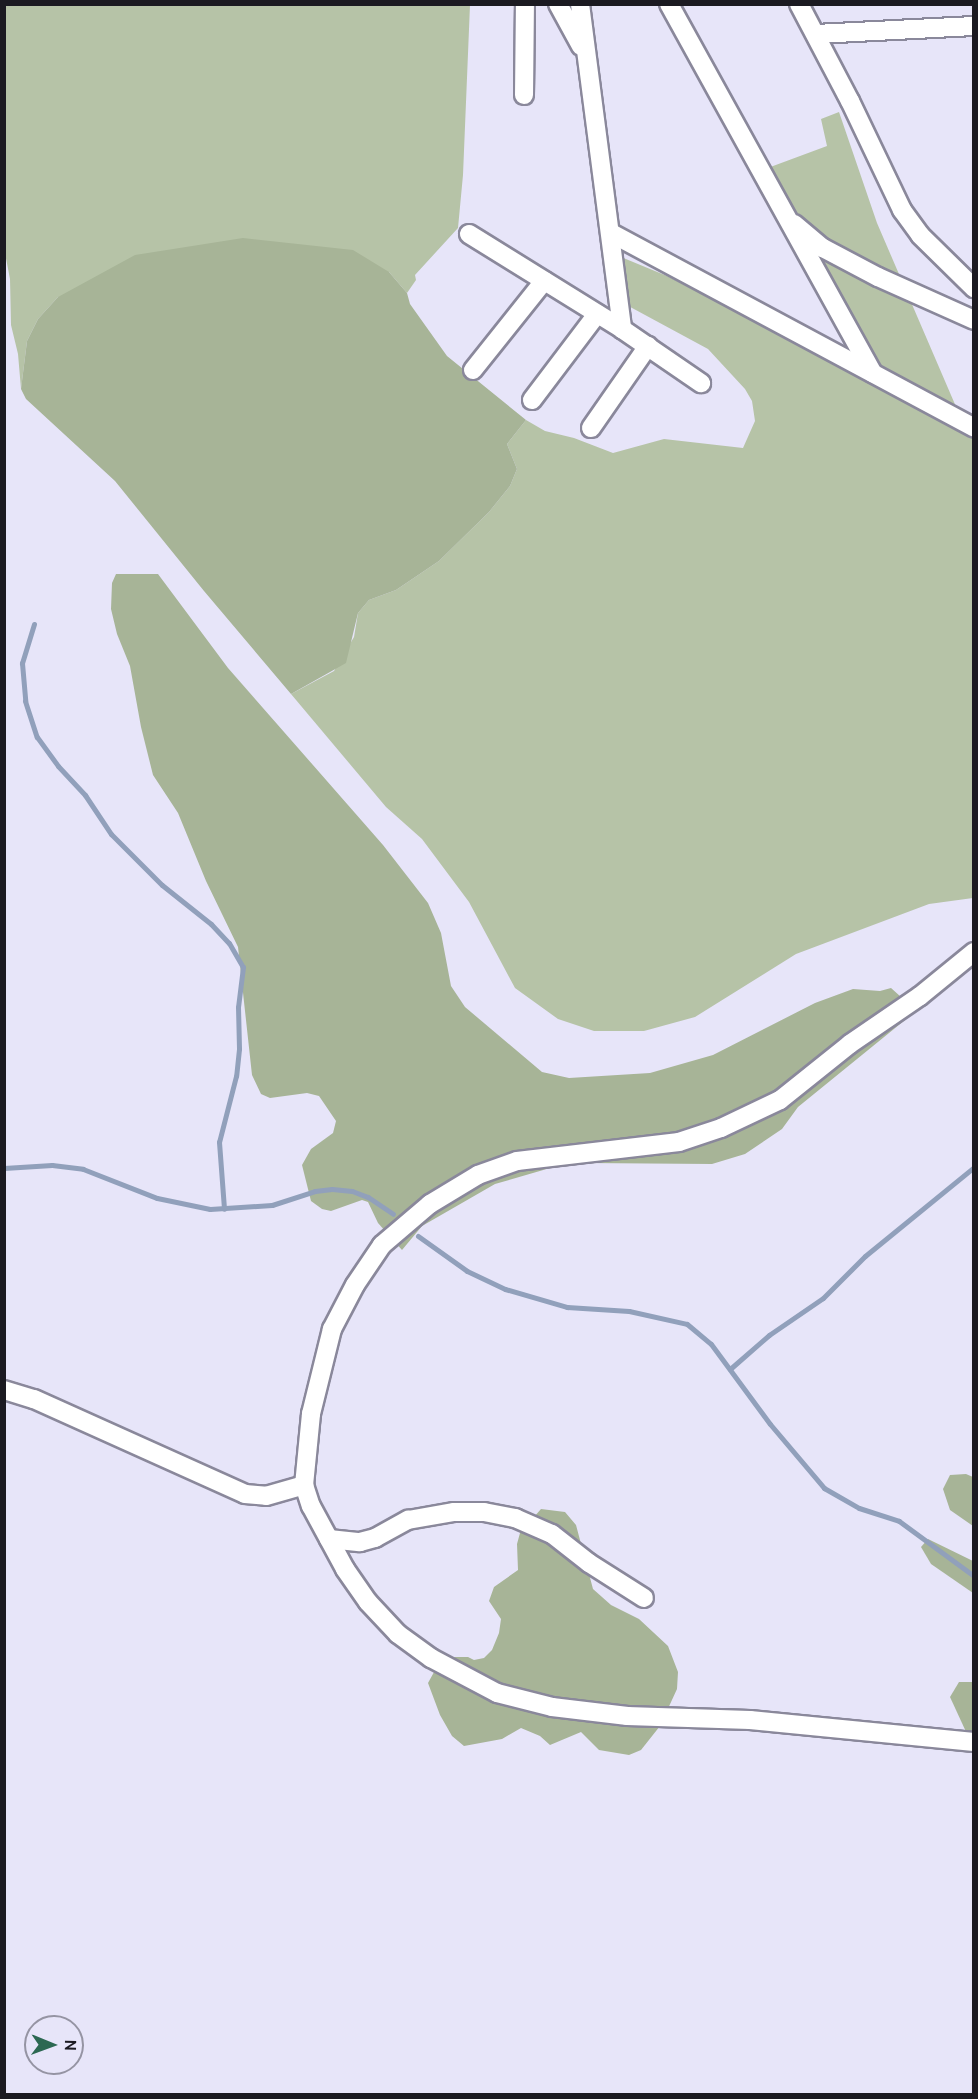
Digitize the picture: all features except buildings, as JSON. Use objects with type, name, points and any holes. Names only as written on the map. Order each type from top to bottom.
[{"type":"street","points":[[524,95],[525,4]]},
{"type":"street","points":[[558,4],[586,56]]},
{"type":"street","points":[[580,4],[622,328]]},
{"type":"street","points":[[669,4],[709,79],[746,139],[785,217],[873,374]]},
{"type":"street","points":[[799,4],[902,210],[920,235],[974,288]]},
{"type":"street","points":[[816,34],[974,26]]},
{"type":"street","points":[[785,217],[823,248],[878,277],[974,320]]},
{"type":"street","points":[[611,233],[974,428]]},
{"type":"street","points":[[469,234],[622,328],[701,383]]},
{"type":"street","points":[[472,369],[544,281]]},
{"type":"street","points":[[532,400],[597,314]]},
{"type":"street","points":[[591,428],[648,346]]},
{"type":"street","points":[[974,952],[920,996],[850,1044],[780,1100],[721,1128],[679,1142],[517,1161],[478,1175],[430,1204],[382,1245],[355,1285],[332,1329],[311,1414],[305,1451],[304,1485],[311,1506],[345,1569],[368,1602],[398,1634],[431,1658],[497,1693],[552,1707],[627,1716],[750,1720],[974,1742]]},
{"type":"street","points":[[4,1390],[34,1399],[245,1494],[266,1497],[304,1485]]},
{"type":"street","points":[[329,1539],[360,1542],[375,1538],[408,1520],[454,1512],[484,1512],[514,1518],[552,1534],[604,1574],[644,1598]]},
{"type":"green space","points":[[4,5],[470,5],[463,175],[458,228],[415,275],[416,280],[407,293],[389,272],[58,297],[38,319],[27,341],[21,389],[18,354],[11,325],[10,279],[4,248]]},
{"type":"green space","points":[[839,112],[877,223],[957,409],[973,419],[973,898],[929,904],[796,954],[695,1017],[644,1031],[594,1031],[558,1019],[515,988],[469,902],[422,839],[386,807],[291,694],[334,671],[354,637],[358,613],[369,600],[396,590],[439,561],[489,512],[510,486],[517,469],[507,444],[526,420],[545,431],[574,438],[613,453],[664,439],[743,448],[755,421],[752,401],[745,389],[708,349],[621,302],[621,257],[667,276],[802,346],[884,375],[765,169],[827,146],[821,119]]},
{"type":"green space","points":[[243,238],[353,250],[389,272],[407,293],[410,304],[447,356],[526,420],[507,444],[517,469],[510,486],[489,512],[439,561],[396,590],[369,600],[358,613],[346,663],[291,694],[115,481],[26,399],[21,389],[27,341],[38,319],[58,297],[135,255]]},
{"type":"green space","points":[[116,574],[158,574],[228,668],[383,845],[428,903],[441,933],[451,986],[465,1007],[542,1072],[569,1078],[650,1073],[713,1055],[815,1003],[853,989],[880,991],[891,988],[901,997],[908,1013],[905,1020],[798,1107],[782,1129],[745,1154],[712,1164],[585,1163],[557,1166],[495,1184],[422,1226],[402,1250],[378,1223],[368,1202],[362,1200],[331,1211],[322,1209],[311,1201],[302,1165],[311,1149],[333,1133],[336,1121],[319,1096],[307,1093],[270,1098],[261,1094],[252,1075],[238,947],[206,881],[178,813],[153,775],[141,727],[130,666],[117,634],[111,609],[112,583]]},
{"type":"green space","points":[[966,1474],[973,1477],[973,1526],[950,1510],[943,1489],[950,1475]]},
{"type":"green space","points":[[541,1509],[565,1512],[576,1525],[593,1589],[611,1605],[639,1619],[668,1646],[678,1672],[677,1689],[660,1726],[641,1750],[629,1755],[599,1750],[581,1732],[550,1745],[540,1736],[521,1728],[502,1739],[464,1746],[452,1736],[440,1715],[428,1683],[439,1663],[455,1657],[468,1657],[474,1660],[484,1658],[492,1650],[499,1633],[501,1619],[489,1601],[494,1587],[518,1570],[517,1544],[520,1533]]},
{"type":"green space","points":[[928,1539],[973,1561],[973,1593],[931,1564],[921,1547]]},
{"type":"green space","points":[[959,1682],[973,1682],[973,1747],[950,1697]]},
{"type":"waterway","points":[[34,624],[22,663],[25,701],[37,737],[58,766],[85,795],[111,834],[162,885],[211,924],[229,943],[243,967],[238,1007],[239,1049],[236,1076],[219,1142],[224,1209]]},
{"type":"waterway","points":[[4,1168],[52,1165],[83,1169],[157,1198],[210,1209],[272,1205],[315,1191],[332,1189],[352,1191],[368,1197],[393,1214]]},
{"type":"waterway","points":[[730,1369],[769,1335],[823,1298],[865,1256],[974,1167]]},
{"type":"waterway","points":[[418,1236],[467,1271],[505,1289],[567,1307],[629,1311],[687,1324],[711,1344],[770,1424],[824,1488],[859,1508],[899,1521],[974,1576]]}]
